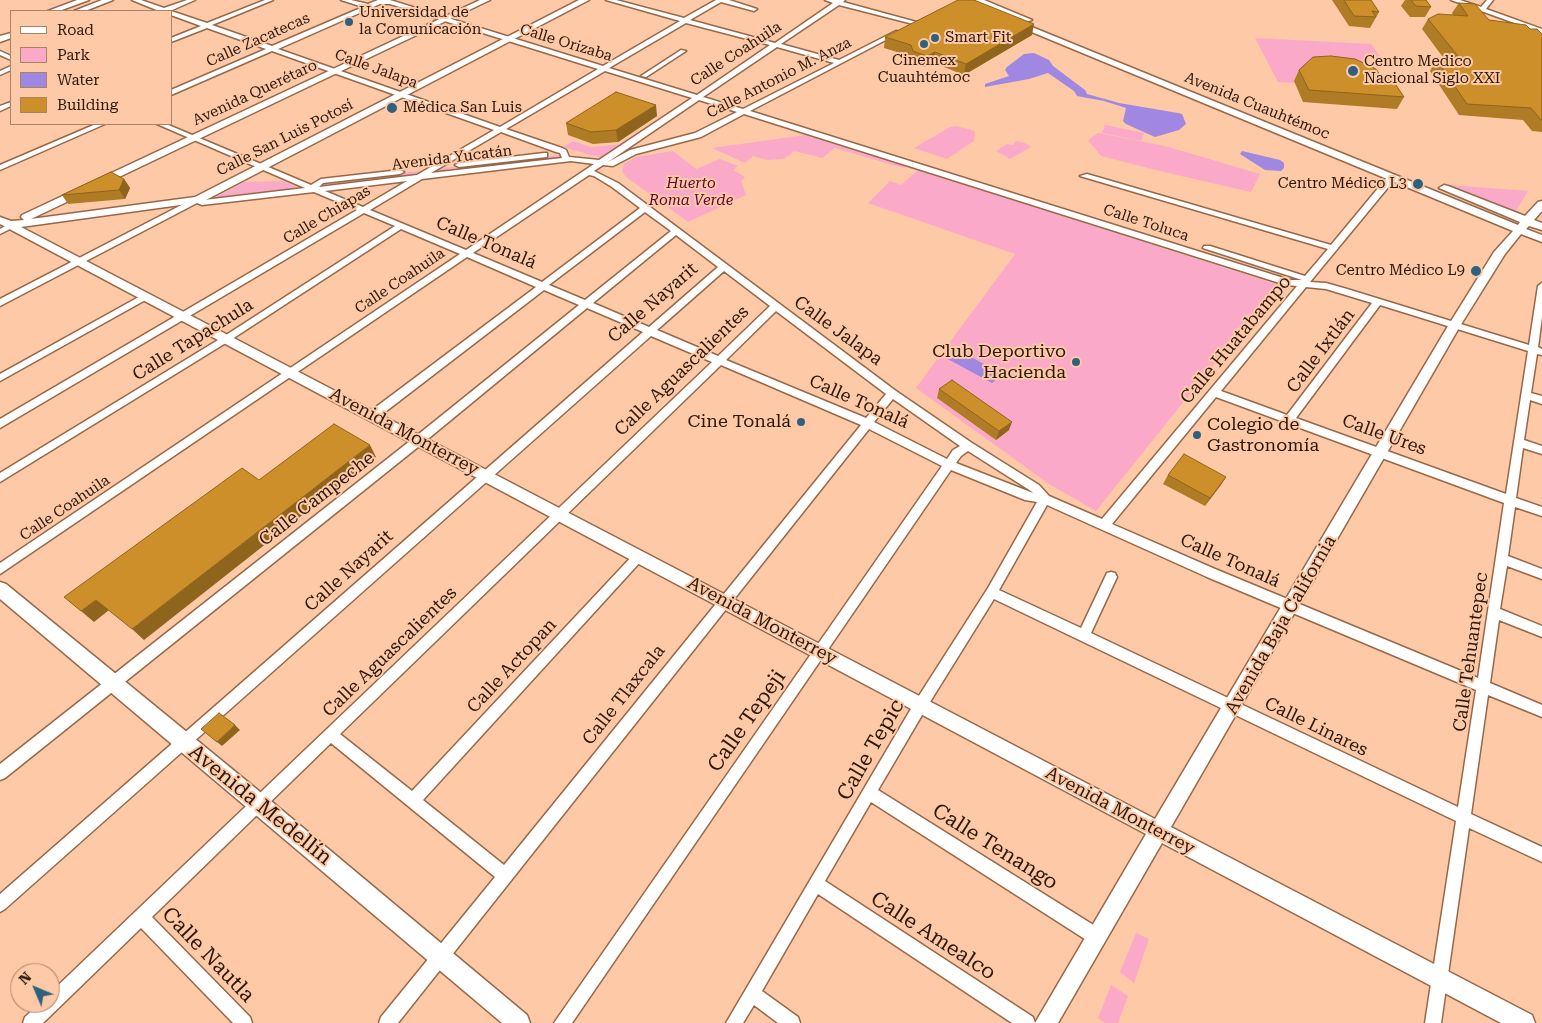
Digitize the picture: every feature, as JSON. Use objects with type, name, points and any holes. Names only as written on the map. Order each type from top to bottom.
[{"type":"main road","points":[[55,10],[84,0]]},
{"type":"main road","points":[[81,10],[109,0]]},
{"type":"main road","name":"Avenida Querétaro","points":[[4,226],[486,0]]},
{"type":"main road","name":"Calle San Luis Potosí","points":[[198,200],[585,0]]},
{"type":"main road","name":"Avenida Cuauhtémoc","points":[[974,2],[1392,177],[1524,225],[1542,227]]},
{"type":"main road","name":"Avenida Cuauhtémoc","points":[[974,2],[1524,225],[1542,239]]},
{"type":"main road","name":"Avenida Yucatán","points":[[4,226],[198,200]]},
{"type":"main road","name":"Avenida Baja California","points":[[1046,1023],[1382,453],[1454,326],[1500,252],[1542,204]]},
{"type":"main road","points":[[30,235],[35,226],[45,220]]},
{"type":"main road","name":"Avenida Monterrey","points":[[4,226],[30,235],[1524,1023]]},
{"type":"main road","name":"Avenida Medellín","points":[[0,589],[519,1023]]},
{"type":"street","name":"Calle Jalapa","points":[[135,0],[163,10]]},
{"type":"street","points":[[168,10],[192,0]]},
{"type":"street","points":[[172,40],[270,0]]},
{"type":"street","points":[[344,0],[363,6],[371,6]]},
{"type":"street","name":"Calle Orizaba","points":[[396,0],[448,18],[748,110]]},
{"type":"street","points":[[609,0],[839,62]]},
{"type":"street","points":[[721,0],[754,9]]},
{"type":"street","name":"Calle Chiapas","points":[[0,424],[721,0]]},
{"type":"street","points":[[828,0],[840,1],[917,23]]},
{"type":"street","points":[[1454,0],[1542,30]]},
{"type":"street","points":[[1482,10],[1490,0]]},
{"type":"street","name":"Calle Zacatecas","points":[[172,93],[382,1]]},
{"type":"street","name":"Calle Orizaba","points":[[382,1],[448,18]]},
{"type":"street","name":"Calle Coahuila","points":[[0,570],[589,173],[699,95],[776,46],[840,1]]},
{"type":"street","name":"Calle Jalapa","points":[[172,13],[502,130],[565,156]]},
{"type":"street","name":"Calle Antonio M. Anza","points":[[603,163],[610,164],[633,152],[698,135],[925,19]]},
{"type":"street","points":[[644,76],[683,51]]},
{"type":"street","name":"Calle Orizaba","points":[[608,67],[644,76],[699,95]]},
{"type":"street","name":"Calle Toluca","points":[[748,110],[974,180],[1289,283],[1306,281],[1344,291],[1537,350]]},
{"type":"street","points":[[0,168],[99,125]]},
{"type":"street","name":"Calle Tonalá","points":[[162,125],[869,424],[950,465],[1029,497],[1045,499],[1291,607],[1542,711]]},
{"type":"street","points":[[638,138],[648,143],[670,143]]},
{"type":"street","name":"Avenida Yucatán","points":[[198,200],[202,203],[314,188],[420,177],[565,156]]},
{"type":"street","name":"Avenida Yucatán","points":[[314,188],[318,182],[326,180],[565,156],[603,163]]},
{"type":"street","name":"Calle Jalapa","points":[[603,163],[615,185]]},
{"type":"street","name":"Calle Jalapa","points":[[589,173],[596,174],[615,185],[644,209],[676,231],[775,307],[968,446],[1035,488],[1045,499]]},
{"type":"street","points":[[1084,176],[1334,248]]},
{"type":"street","name":"Calle Huatabampo","points":[[1105,524],[1392,177]]},
{"type":"street","name":"Calle San Luis Potosí","points":[[0,303],[198,200]]},
{"type":"street","points":[[372,416],[644,209]]},
{"type":"street","name":"Calle Tapachula","points":[[0,478],[226,338],[401,226]]},
{"type":"street","name":"Calle Campeche","points":[[0,773],[419,440],[676,231]]},
{"type":"street","name":"Calle Nayarit","points":[[0,904],[723,267]]},
{"type":"street","name":"Calle Tehuantepec","points":[[1433,1023],[1526,395],[1537,350],[1542,286]]},
{"type":"street","points":[[0,378],[146,296]]},
{"type":"street","name":"Calle Ixtlán","points":[[1290,419],[1377,302]]},
{"type":"street","name":"Calle Aguascalientes","points":[[31,1023],[775,307]]},
{"type":"street","name":"Calle Tlaxcala","points":[[387,1023],[723,602],[869,424],[892,392]]},
{"type":"street","name":"Calle Ures","points":[[1213,392],[1542,512]]},
{"type":"street","points":[[1526,395],[1542,400]]},
{"type":"street","points":[[1519,442],[1542,450]]},
{"type":"street","name":"Calle Tepeji","points":[[562,1023],[957,453],[968,446]]},
{"type":"street","name":"Calle Tepic","points":[[734,1023],[920,706],[992,592],[1045,499]]},
{"type":"street","name":"Calle Actopan","points":[[412,801],[639,556]]},
{"type":"street","points":[[1502,558],[1542,574]]},
{"type":"street","points":[[1084,635],[1111,577]]},
{"type":"street","name":"Calle Linares","points":[[992,592],[1542,855]]},
{"type":"street","points":[[1494,612],[1542,632]]},
{"type":"street","points":[[331,735],[506,876]]},
{"type":"street","name":"Calle Tenango","points":[[870,794],[1097,937]]},
{"type":"street","name":"Calle Amealco","points":[[816,884],[1028,1023]]},
{"type":"street","name":"Calle Nautla","points":[[141,916],[244,1023]]},
{"type":"street","points":[[751,993],[792,1023]]},
{"type":"green space","points":[[1255,38],[1371,44],[1382,59],[1363,58],[1374,75],[1294,81],[1295,83],[1278,82]]},
{"type":"green space","points":[[1105,125],[1144,133],[1141,141],[1102,133]]},
{"type":"green space","points":[[956,126],[975,131],[974,141],[947,159],[914,148],[950,127]]},
{"type":"green space","points":[[1098,133],[1165,146],[1260,174],[1251,192],[1164,172],[1101,156],[1088,140]]},
{"type":"green space","points":[[805,135],[906,165],[903,168],[835,148],[822,158],[794,151],[784,159],[768,160],[753,156],[745,163],[712,148]]},
{"type":"green space","points":[[573,141],[591,147],[625,144],[602,158],[563,147]]},
{"type":"green space","points":[[1016,141],[1031,147],[1010,159],[996,151],[1007,144],[1013,145]]},
{"type":"green space","name":"Huerto Roma Verde","points":[[673,151],[696,169],[720,159],[738,166],[733,170],[745,177],[741,181],[746,195],[688,222],[626,177],[622,171],[624,164],[636,157]]},
{"type":"green space","points":[[559,155],[562,157],[429,173],[435,169]]},
{"type":"green space","points":[[428,170],[420,175],[316,187],[319,182]]},
{"type":"green space","name":"Club Deportivo Hacienda","points":[[918,170],[1279,285],[1273,296],[1242,329],[1096,511],[1049,484],[916,388],[1015,254],[868,203],[890,181],[901,185]]},
{"type":"green space","points":[[282,181],[302,189],[210,200],[245,182]]},
{"type":"green space","points":[[1449,185],[1528,191],[1516,211]]},
{"type":"green space","points":[[1136,933],[1149,939],[1134,983],[1120,972]]},
{"type":"green space","points":[[1111,985],[1128,996],[1118,1023],[1105,1023],[1098,1018]]},
{"type":"water","points":[[1034,53],[1049,60],[1053,66],[1085,90],[1087,94],[1119,103],[1182,114],[1186,124],[1179,130],[1155,137],[1123,121],[1126,108],[1104,101],[1077,96],[1074,91],[1048,73],[1029,79],[985,87],[985,84],[1009,76],[1005,70],[1007,67],[1024,54]]},
{"type":"water","points":[[1242,151],[1280,160],[1284,163],[1284,168],[1281,171],[1265,170],[1240,154]]},
{"type":"water","points":[[954,348],[1003,374],[992,383],[944,357]]},
{"type":"building","points":[[958,0],[974,0],[1034,24],[966,64],[935,52],[927,56],[918,53],[913,51],[911,45],[885,37]]},
{"type":"building","points":[[1344,0],[1371,0],[1379,12],[1372,11],[1376,17],[1354,16]]},
{"type":"building","points":[[1411,0],[1426,0],[1431,7],[1416,6]]},
{"type":"building","points":[[1459,3],[1475,4],[1489,20],[1526,25],[1530,29],[1537,29],[1542,34],[1542,120],[1531,108],[1467,104],[1436,59],[1462,61],[1428,19],[1438,14],[1468,16]]},
{"type":"building","points":[[1331,56],[1355,59],[1376,69],[1380,75],[1390,76],[1404,97],[1309,90],[1299,70],[1313,57]]},
{"type":"building","points":[[616,92],[656,105],[616,130],[591,132],[566,123]]},
{"type":"building","points":[[111,172],[124,179],[119,190],[62,195]]},
{"type":"building","points":[[952,380],[1012,422],[999,431],[939,389]]},
{"type":"building","points":[[334,424],[370,445],[132,629],[96,600],[81,611],[64,597],[242,468],[259,480]]},
{"type":"building","points":[[1184,454],[1226,477],[1210,498],[1168,475]]},
{"type":"building","points":[[219,713],[235,725],[217,742],[201,729]]},
{"type":"place","name":"Universidad de la Comunicación","points":[[349,22]]},
{"type":"place","name":"Smart Fit","points":[[935,38]]},
{"type":"place","name":"Cinemex Cuauhtémoc","points":[[924,44]]},
{"type":"place","name":"Centro Medico Nacional Siglo XXI","points":[[1353,71]]},
{"type":"place","name":"Médica San Luis","points":[[392,108]]},
{"type":"place","name":"Centro Médico L3","points":[[1418,184]]},
{"type":"place","name":"Centro Médico L9","points":[[1476,271]]},
{"type":"place","name":"Club Deportivo Hacienda","points":[[1076,362]]},
{"type":"place","name":"Cine Tonalá","points":[[801,422]]},
{"type":"place","name":"Colegio de Gastronomía","points":[[1197,435]]}]
